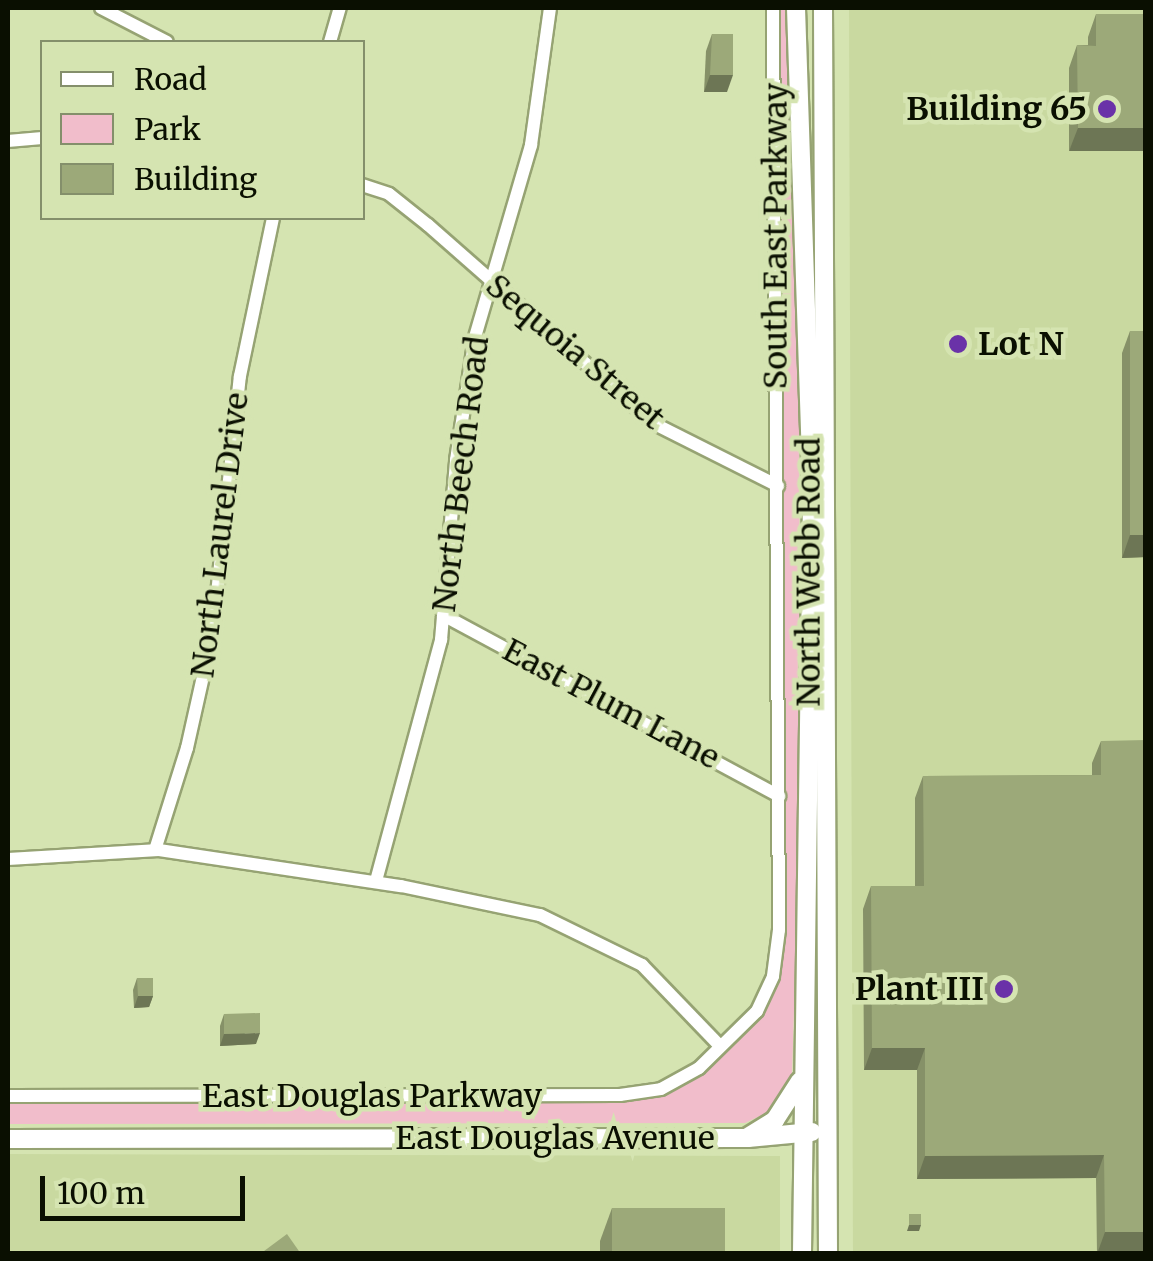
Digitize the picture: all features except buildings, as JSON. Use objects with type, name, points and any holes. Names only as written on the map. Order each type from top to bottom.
[{"type":"main road","points":[[796,15],[824,15]]},
{"type":"main road","name":"North Webb Road","points":[[796,15],[812,499],[802,1254]]},
{"type":"main road","name":"North Webb Road","points":[[824,15],[828,1254]]},
{"type":"main road","points":[[748,1138],[786,1108],[803,1076]]},
{"type":"main road","points":[[827,1111],[802,1137],[828,1177]]},
{"type":"main road","name":"East Douglas Avenue","points":[[8,1139],[802,1137]]},
{"type":"street","points":[[104,8],[163,40]]},
{"type":"street","points":[[331,40],[340,8]]},
{"type":"street","name":"North Beech Road","points":[[376,881],[443,615],[456,460],[490,280],[531,146],[550,8]]},
{"type":"street","name":"South East Parkway","points":[[720,1046],[756,1010],[773,976],[779,796],[773,8]]},
{"type":"street","points":[[8,141],[40,138]]},
{"type":"street","name":"Sequoia Street","points":[[365,176],[653,423],[778,486]]},
{"type":"street","name":"Sequoia Street","points":[[365,186],[389,194]]},
{"type":"street","name":"North Laurel Drive","points":[[155,850],[188,748],[213,632],[240,376],[273,220]]},
{"type":"street","name":"East Plum Lane","points":[[443,615],[779,796]]},
{"type":"street","points":[[8,859],[155,850],[376,881],[540,916],[591,936],[642,965],[720,1046]]},
{"type":"street","name":"East Douglas Parkway","points":[[8,1096],[620,1095],[661,1089],[699,1068],[720,1046]]},
{"type":"shaded area","points":[[849,8],[1145,8],[1145,1253],[853,1253]]},
{"type":"shaded area","points":[[8,1154],[780,1156],[780,1253],[8,1254]]},
{"type":"green space","points":[[778,8],[788,8],[799,315],[800,815],[792,1075],[783,1105],[745,1123],[8,1124],[8,1101],[642,1099],[676,1086],[768,1001],[780,974],[786,922]]},
{"type":"place","name":"Building 65","points":[[1107,109]]},
{"type":"place","name":"Lot N","points":[[958,344]]},
{"type":"place","name":"Plant III","points":[[1004,989]]}]
